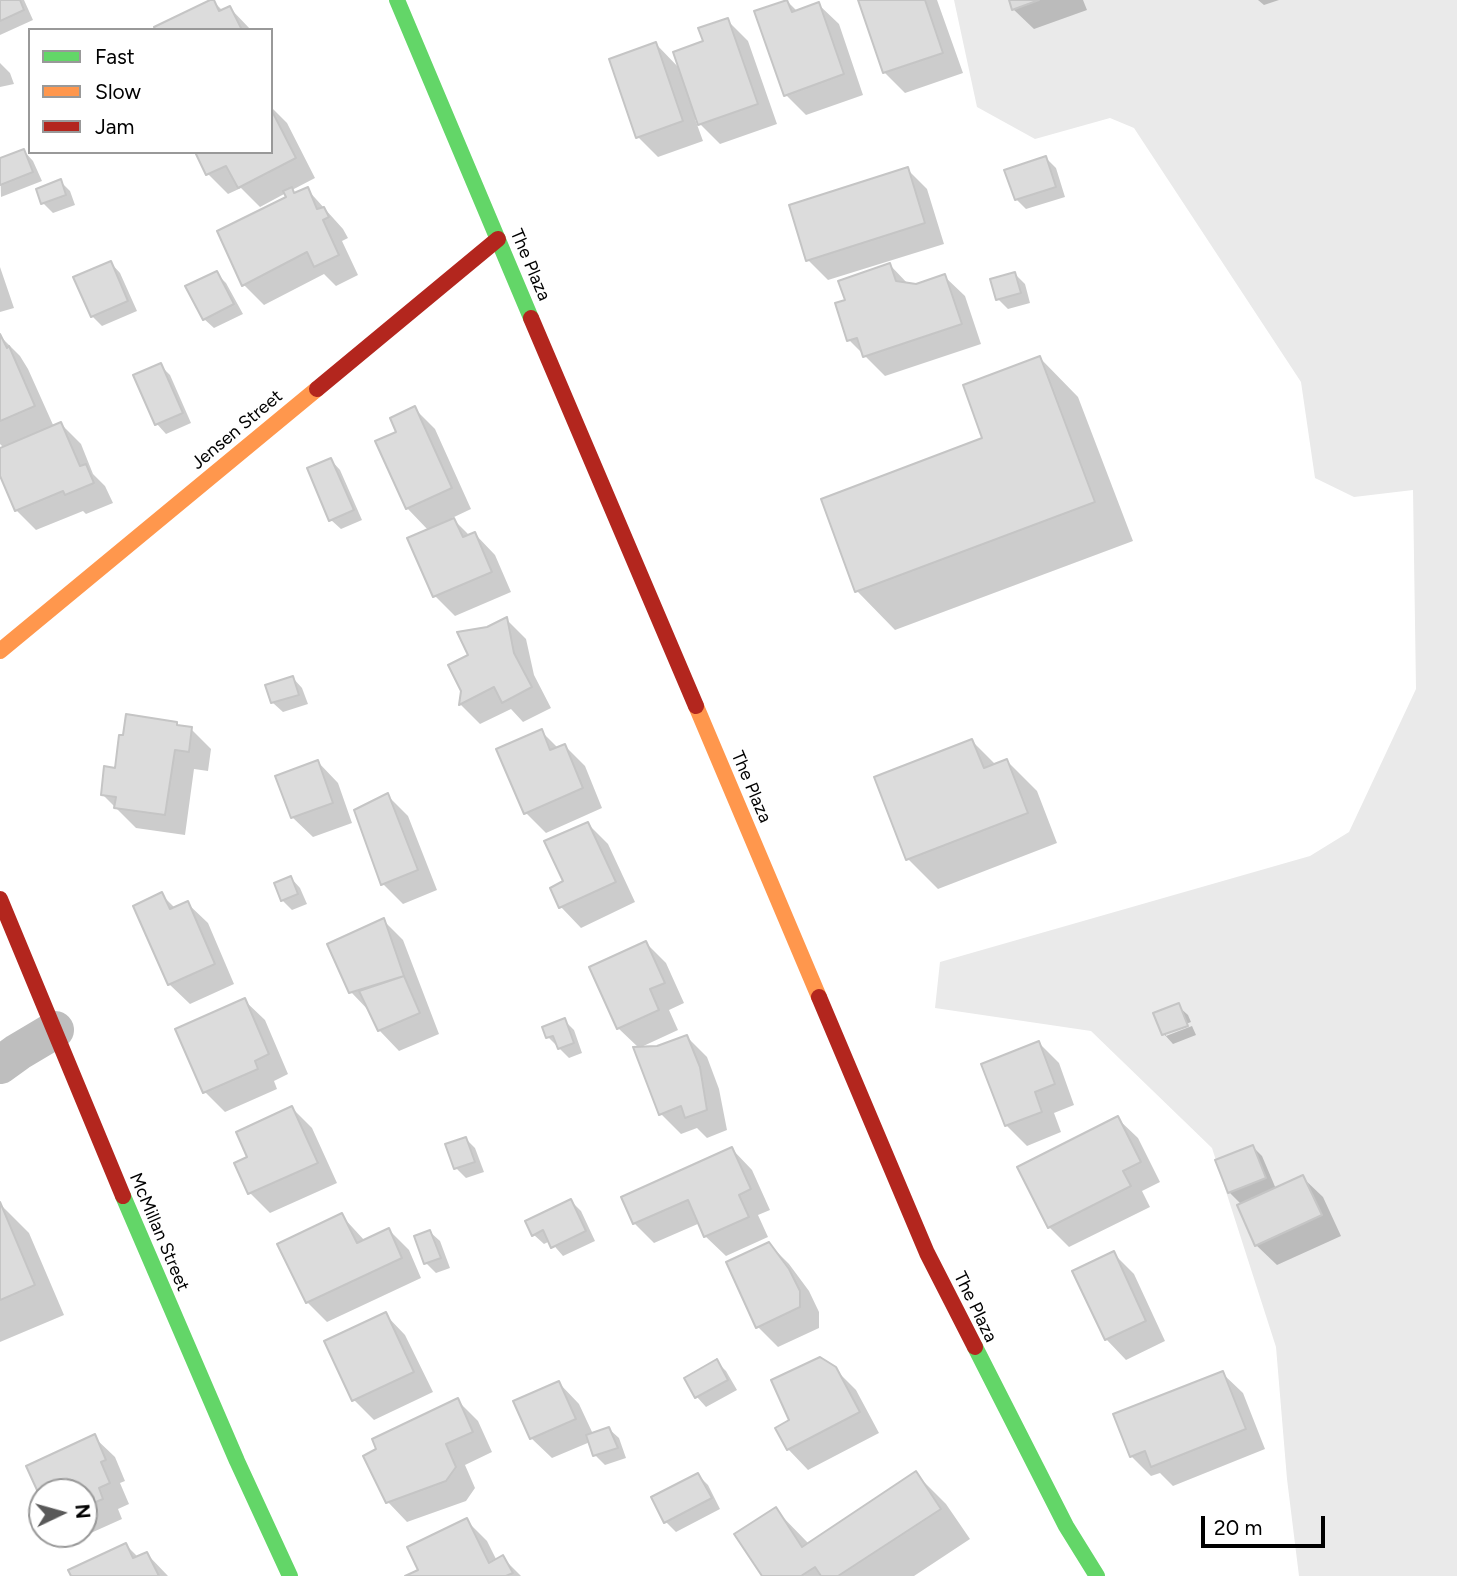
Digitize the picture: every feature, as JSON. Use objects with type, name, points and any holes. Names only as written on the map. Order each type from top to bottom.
[{"type":"main road","name":"The Plaza","points":[[397,0],[927,1253],[1066,1526],[1097,1576]]},
{"type":"main road","name":"Jensen Street","points":[[0,651],[498,239]]},
{"type":"main road","name":"McMillan Street","points":[[0,899],[226,1436],[290,1576]]},
{"type":"street","points":[[0,1065],[55,1030]]},
{"type":"shaded area","points":[[954,0],[1457,0],[1457,1576],[1299,1576],[1287,1479],[1276,1347],[1212,1148],[1091,1031],[935,1008],[940,962],[1310,856],[1349,832],[1416,689],[1413,490],[1354,497],[1315,478],[1301,382],[1134,128],[1110,118],[1035,139],[977,107]]},
{"type":"building","points":[[0,0],[20,0],[24,10],[0,21]]},
{"type":"building","points":[[214,0],[219,11],[230,6],[241,28],[154,28]]},
{"type":"building","points":[[787,0],[792,12],[819,2],[844,74],[784,96],[754,11]]},
{"type":"building","points":[[858,0],[925,0],[943,53],[883,73]]},
{"type":"building","points":[[1009,0],[1039,0],[1012,10]]},
{"type":"building","points":[[728,18],[758,104],[698,125],[673,52],[703,41],[698,28]]},
{"type":"building","points":[[656,42],[683,121],[636,138],[609,59]]},
{"type":"building","points":[[273,113],[296,158],[238,188],[226,166],[206,175],[196,154],[273,154]]},
{"type":"building","points":[[24,149],[33,172],[0,185],[0,158]]},
{"type":"building","points":[[1046,156],[1056,187],[1015,200],[1004,170]]},
{"type":"building","points":[[908,167],[925,223],[806,261],[789,205]]},
{"type":"building","points":[[61,179],[66,195],[41,204],[36,189]]},
{"type":"building","points":[[292,187],[294,193],[308,187],[317,209],[324,207],[329,217],[323,220],[339,255],[314,267],[307,252],[242,286],[217,231],[286,197],[283,191]]},
{"type":"building","points":[[111,261],[128,301],[91,317],[73,277]]},
{"type":"building","points":[[890,263],[896,281],[916,284],[945,274],[962,324],[863,357],[857,338],[847,341],[835,303],[845,300],[838,281]]},
{"type":"building","points":[[217,271],[234,304],[203,320],[185,286]]},
{"type":"building","points":[[1015,272],[1021,293],[996,300],[990,279]]},
{"type":"building","points":[[0,334],[7,348],[9,346],[35,406],[0,421]]},
{"type":"building","points":[[1040,356],[1095,502],[855,592],[821,499],[982,438],[963,385]]},
{"type":"building","points":[[161,363],[183,413],[155,425],[133,375]]},
{"type":"building","points":[[415,406],[452,488],[406,509],[375,441],[396,432],[390,418]]},
{"type":"building","points":[[61,422],[80,466],[86,464],[94,483],[65,495],[63,491],[15,511],[0,476],[0,448]]},
{"type":"building","points":[[331,458],[354,510],[329,521],[307,468]]},
{"type":"building","points":[[454,518],[463,537],[475,532],[492,572],[433,597],[407,538]]},
{"type":"building","points":[[507,617],[514,653],[532,687],[502,703],[494,687],[459,705],[461,691],[448,665],[468,655],[457,632],[487,627]]},
{"type":"building","points":[[293,676],[299,695],[271,703],[265,685]]},
{"type":"building","points":[[126,714],[192,727],[189,752],[175,750],[165,815],[114,808],[116,797],[101,795],[104,766],[115,768],[119,735],[123,735]]},
{"type":"building","points":[[542,729],[550,750],[565,744],[583,788],[524,814],[496,749]]},
{"type":"building","points":[[972,739],[984,768],[1007,759],[1028,813],[906,860],[874,777]]},
{"type":"building","points":[[318,760],[333,803],[291,818],[275,776]]},
{"type":"building","points":[[388,793],[418,870],[381,885],[354,810]]},
{"type":"building","points":[[588,822],[616,882],[559,908],[550,888],[563,881],[544,841]]},
{"type":"building","points":[[291,876],[298,894],[281,901],[274,883]]},
{"type":"building","points":[[162,892],[170,909],[188,901],[215,964],[168,985],[133,906]]},
{"type":"building","points":[[384,918],[404,976],[349,993],[327,944]]},
{"type":"building","points":[[646,941],[665,983],[650,989],[659,1010],[617,1029],[589,967]]},
{"type":"building","points":[[404,976],[420,1013],[378,1031],[359,991]]},
{"type":"building","points":[[245,998],[269,1054],[255,1061],[258,1069],[203,1093],[175,1029]]},
{"type":"building","points":[[1179,1003],[1188,1026],[1162,1035],[1153,1013]]},
{"type":"building","points":[[565,1018],[574,1043],[558,1049],[553,1036],[546,1038],[542,1027]]},
{"type":"building","points":[[687,1035],[700,1067],[707,1110],[685,1118],[681,1106],[659,1115],[633,1047],[657,1046]]},
{"type":"building","points":[[1039,1041],[1055,1084],[1035,1092],[1042,1112],[1005,1126],[981,1064]]},
{"type":"building","points":[[292,1106],[318,1163],[248,1194],[234,1163],[247,1157],[236,1132]]},
{"type":"building","points":[[1118,1116],[1141,1162],[1123,1171],[1131,1186],[1048,1228],[1017,1167]]},
{"type":"building","points":[[466,1137],[475,1162],[454,1169],[445,1144]]},
{"type":"building","points":[[1253,1145],[1266,1178],[1228,1193],[1215,1160]]},
{"type":"building","points":[[732,1147],[751,1189],[739,1195],[749,1217],[704,1237],[688,1200],[633,1224],[621,1197]]},
{"type":"building","points":[[1303,1175],[1322,1215],[1255,1246],[1237,1205]]},
{"type":"building","points":[[571,1199],[586,1231],[551,1248],[543,1230],[532,1236],[525,1221]]},
{"type":"building","points":[[0,1202],[35,1285],[0,1300]]},
{"type":"building","points":[[342,1213],[357,1243],[389,1228],[402,1258],[306,1303],[277,1244]]},
{"type":"building","points":[[430,1230],[441,1258],[424,1264],[414,1236]]},
{"type":"building","points":[[769,1242],[789,1269],[800,1291],[800,1307],[756,1328],[726,1262]]},
{"type":"building","points":[[1114,1251],[1146,1321],[1105,1340],[1072,1271]]},
{"type":"building","points":[[386,1312],[414,1372],[352,1401],[324,1341]]},
{"type":"building","points":[[820,1357],[836,1367],[860,1412],[787,1450],[775,1428],[789,1420],[771,1380]]},
{"type":"building","points":[[717,1359],[728,1380],[695,1398],[684,1378]]},
{"type":"building","points":[[1223,1371],[1246,1429],[1151,1467],[1145,1451],[1130,1457],[1113,1414]]},
{"type":"building","points":[[559,1381],[576,1419],[530,1439],[513,1401]]},
{"type":"building","points":[[458,1398],[473,1432],[446,1444],[456,1467],[446,1481],[386,1503],[363,1456],[376,1449],[372,1439]]},
{"type":"building","points":[[609,1427],[618,1448],[593,1456],[586,1435]]},
{"type":"building","points":[[95,1434],[106,1460],[101,1462],[110,1483],[99,1488],[103,1499],[98,1501],[98,1478],[31,1478],[26,1466]]},
{"type":"building","points":[[916,1471],[941,1509],[838,1576],[821,1576],[815,1567],[801,1576],[762,1576],[734,1534],[776,1507],[802,1547]]},
{"type":"building","points":[[698,1473],[712,1498],[664,1523],[651,1497]]},
{"type":"building","points":[[467,1518],[489,1563],[503,1555],[513,1573],[506,1576],[405,1576],[418,1570],[407,1547]]},
{"type":"building","points":[[126,1543],[133,1558],[147,1552],[159,1576],[71,1576],[68,1570]]},
{"type":"traffic: fast","points":[[397,0],[531,318]]},
{"type":"traffic: fast","points":[[123,1196],[237,1461],[290,1576]]},
{"type":"traffic: fast","points":[[975,1347],[1066,1526],[1097,1576]]},
{"type":"traffic: slow","points":[[0,651],[317,389]]},
{"type":"traffic: slow","points":[[696,706],[819,997]]},
{"type":"traffic: jam","points":[[317,389],[498,239]]},
{"type":"traffic: jam","points":[[531,318],[696,706]]},
{"type":"traffic: jam","points":[[0,899],[123,1196]]},
{"type":"traffic: jam","points":[[819,997],[927,1253],[975,1347]]}]
